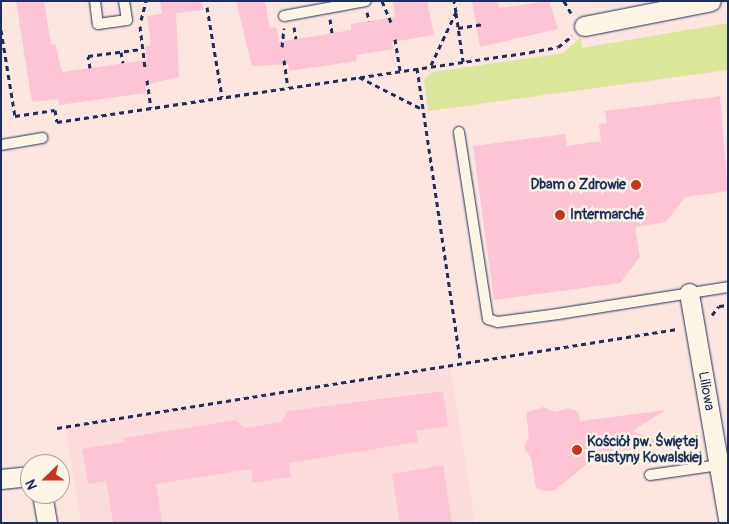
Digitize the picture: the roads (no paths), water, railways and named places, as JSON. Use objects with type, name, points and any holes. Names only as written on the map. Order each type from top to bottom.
[{"type":"street","points":[[580,26],[711,1]]},
{"type":"street","name":"Liliowa","points":[[689,293],[721,458],[728,519]]},
{"type":"street","points":[[1,479],[20,477]]},
{"type":"street","points":[[44,504],[47,523]]},
{"type":"lane","points":[[95,1],[98,24],[127,20],[124,1]]},
{"type":"lane","points":[[287,21],[366,1]]},
{"type":"lane","points":[[459,132],[488,319],[498,322],[728,287]]},
{"type":"lane","points":[[1,144],[42,138]]},
{"type":"lane","points":[[650,474],[721,458]]},
{"type":"place","name":"Dbam o Zdrowie","points":[[636,185]]},
{"type":"place","name":"Intermarché","points":[[560,215]]},
{"type":"place","name":"Kościół pw. Świętej Faustyny Kowalskiej","points":[[577,450]]}]
